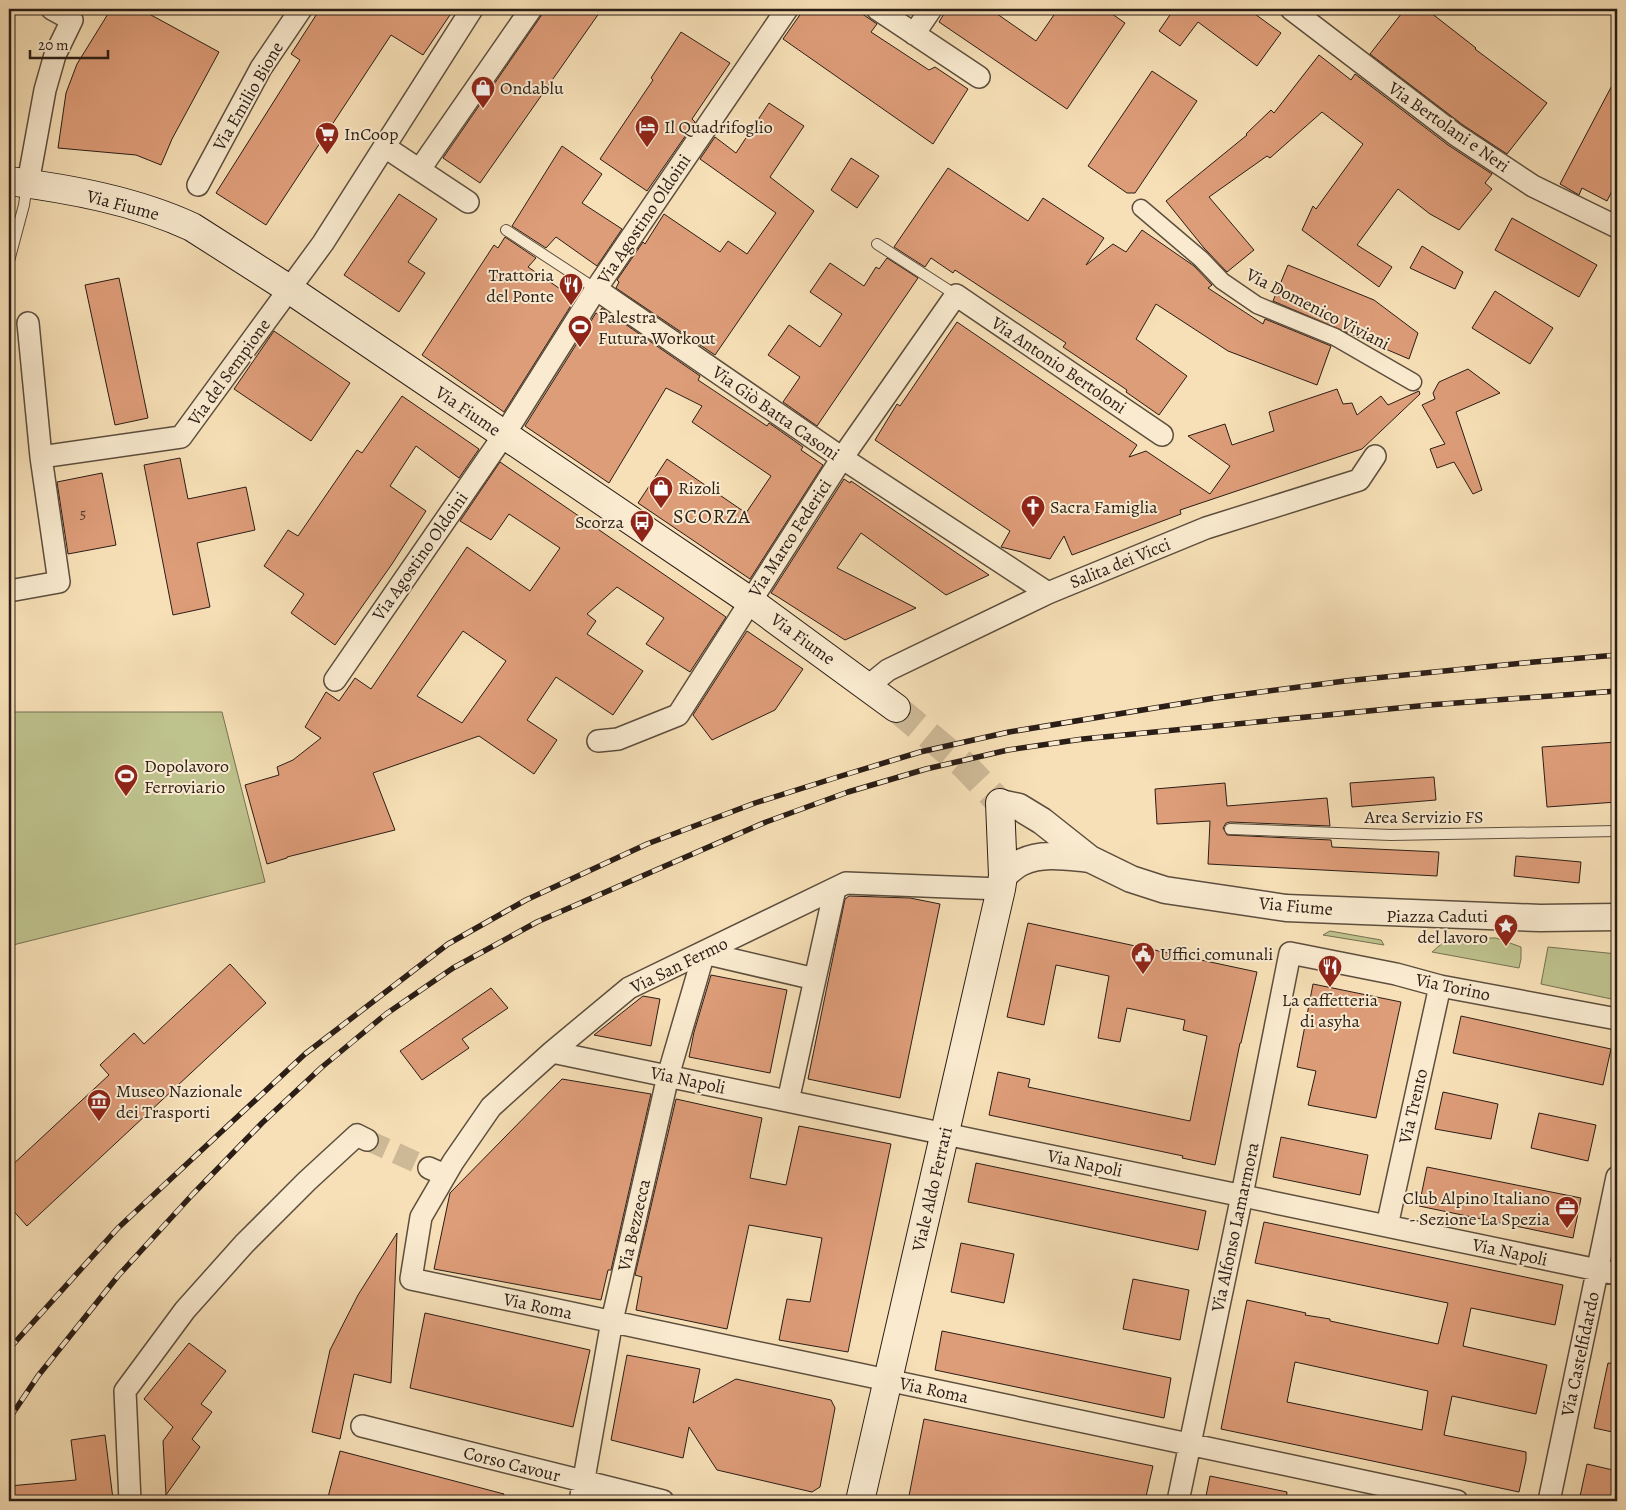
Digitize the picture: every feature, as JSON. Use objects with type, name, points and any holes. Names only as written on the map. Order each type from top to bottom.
[{"type":"main road","name":"Via Fiume","points":[[18,182],[96,196],[176,219],[192,227],[289,289],[750,600],[896,708]]},
{"type":"main road","name":"Viale Aldo Ferrari","points":[[860,1501],[1002,882],[1000,803]]},
{"type":"street","points":[[18,182],[55,55],[75,14],[52,9]]},
{"type":"street","name":"Via Emilio Bione","points":[[198,184],[261,68],[301,9]]},
{"type":"street","name":"Via del Sempione","points":[[41,457],[181,437],[323,243],[386,147],[472,9]]},
{"type":"street","points":[[420,169],[531,9]]},
{"type":"street","name":"Via Agostino Oldoini","points":[[335,680],[504,435],[596,289],[787,9]]},
{"type":"street","points":[[877,9],[979,77]]},
{"type":"street","points":[[914,34],[931,9]]},
{"type":"street","name":"Via Bertolani e Neri","points":[[1290,9],[1456,135],[1533,186],[1617,227]]},
{"type":"street","points":[[386,147],[468,202]]},
{"type":"street","name":"Via Domenico Viviani","points":[[1141,208],[1201,259],[1222,281],[1258,305],[1335,337],[1413,382]]},
{"type":"street","name":"Via Giò Batta Casoni","points":[[596,289],[842,458],[1048,593]]},
{"type":"street","name":"Via Antonio Bertoloni","points":[[956,295],[1162,436]]},
{"type":"street","name":"Via Marco Federici","points":[[598,741],[618,740],[678,716],[842,458],[956,295]]},
{"type":"street","points":[[9,591],[59,582],[41,457],[28,323]]},
{"type":"street","name":"Salita dei Vicci","points":[[867,687],[888,670],[1048,593],[1206,528],[1359,480],[1375,456]]},
{"type":"street","name":"Via Fiume","points":[[1000,803],[1019,807],[1042,820],[1090,859],[1132,879],[1165,890],[1286,908],[1540,918],[1617,917]]},
{"type":"street","points":[[1002,882],[1020,862],[1032,857],[1049,856],[1090,859]]},
{"type":"street","name":"Via San Fermo","points":[[411,1278],[421,1217],[437,1171],[491,1107],[552,1052],[629,988],[846,883],[1002,882]]},
{"type":"street","points":[[788,1101],[835,889]]},
{"type":"street","points":[[704,953],[815,979]]},
{"type":"street","name":"Via Bezzecca","points":[[582,1492],[612,1321],[668,1076],[704,953]]},
{"type":"street","name":"Via Torino","points":[[1290,953],[1396,974],[1440,986],[1617,1019]]},
{"type":"street","name":"Via Alfonso Lamarmora","points":[[1178,1501],[1242,1196],[1290,953]]},
{"type":"street","name":"Via Trento","points":[[1387,1226],[1440,986]]},
{"type":"street","name":"Via Napoli","points":[[552,1052],[1608,1272]]},
{"type":"street","points":[[130,1501],[125,1391],[185,1310],[244,1244],[307,1181],[357,1135],[367,1140]]},
{"type":"street","name":"Via Castelfidardo","points":[[1549,1501],[1608,1272],[1617,1177]]},
{"type":"street","name":"Via Roma","points":[[411,1278],[1457,1501]]},
{"type":"street","name":"Corso Cavour","points":[[362,1426],[582,1492],[663,1501]]},
{"type":"lane","points":[[9,261],[24,205],[18,182]]},
{"type":"lane","name":"Via Giò Batta Casoni","points":[[506,230],[596,289]]},
{"type":"lane","points":[[877,244],[956,295]]},
{"type":"lane","name":"Area Servizio FS","points":[[1230,829],[1391,835],[1617,831]]},
{"type":"green space","name":"Dopolavoro Ferroviario","points":[[9,712],[222,712],[265,882],[9,946]]},
{"type":"green space","points":[[1330,931],[1381,940],[1384,945],[1323,935]]},
{"type":"green space","points":[[1464,938],[1496,938],[1521,947],[1519,968],[1432,952],[1445,941]]},
{"type":"green space","points":[[1548,947],[1617,954],[1616,1000],[1541,984]]},
{"type":"building","points":[[111,9],[140,9],[219,52],[172,139],[161,165],[136,155],[58,148],[66,93],[77,64]]},
{"type":"building","points":[[320,9],[454,9],[423,55],[391,35],[266,225],[216,193],[300,60],[291,54]]},
{"type":"building","points":[[543,9],[602,9],[480,183],[443,158],[541,16]]},
{"type":"building","points":[[804,9],[855,9],[877,24],[871,32],[929,70],[935,67],[968,89],[933,144],[783,39]]},
{"type":"building","points":[[947,9],[990,9],[1036,41],[1058,9],[1105,9],[1125,23],[1067,109],[939,22]]},
{"type":"building","points":[[1174,9],[1248,9],[1281,33],[1257,66],[1198,22],[1180,46],[1159,31]]},
{"type":"building","points":[[1405,9],[1426,9],[1475,49],[1547,103],[1507,154],[1463,125],[1370,54]]},
{"type":"building","points":[[681,32],[730,63],[692,119],[695,122],[647,191],[600,159],[653,80],[651,78]]},
{"type":"building","points":[[1319,55],[1351,80],[1355,74],[1448,145],[1492,174],[1485,183],[1492,189],[1459,230],[1430,214],[1398,189],[1357,245],[1392,267],[1379,287],[1302,230],[1313,206],[1316,209],[1363,144],[1322,112],[1270,158],[1267,156],[1209,197],[1254,250],[1227,272],[1204,248],[1166,201],[1247,135],[1271,110],[1274,113]]},
{"type":"building","points":[[1152,71],[1197,101],[1135,193],[1127,193],[1088,166]]},
{"type":"building","points":[[1617,76],[1617,181],[1607,201],[1582,188],[1579,195],[1560,184]]},
{"type":"building","points":[[769,103],[804,126],[770,177],[814,211],[715,355],[616,288],[619,282],[617,280],[643,242],[645,244],[664,214],[720,252],[728,241],[747,254],[776,213],[700,159],[715,137],[736,153]]},
{"type":"building","points":[[562,146],[602,174],[582,203],[622,229],[597,266],[556,237],[546,248],[512,226]]},
{"type":"building","points":[[851,158],[879,176],[857,208],[831,190]]},
{"type":"building","points":[[948,168],[1028,221],[1043,198],[1104,238],[1086,265],[1113,244],[1126,252],[1142,230],[1194,266],[1212,285],[1208,288],[1263,324],[1265,319],[1331,346],[1317,385],[1228,351],[1156,304],[1136,339],[1187,376],[1159,415],[1126,392],[1127,390],[1063,347],[1066,343],[955,270],[953,273],[931,258],[925,267],[894,247]]},
{"type":"building","points":[[399,194],[437,219],[408,262],[425,273],[399,312],[344,275]]},
{"type":"building","points":[[1512,218],[1597,265],[1579,297],[1495,250]]},
{"type":"building","points":[[505,237],[536,258],[528,267],[575,299],[504,412],[422,355],[494,245],[498,248]]},
{"type":"building","points":[[1422,246],[1463,272],[1455,289],[1410,268]]},
{"type":"building","points":[[887,258],[918,278],[817,426],[783,402],[800,377],[768,355],[789,325],[820,347],[842,314],[810,292],[830,263],[864,286],[876,267],[879,269]]},
{"type":"building","points":[[1288,265],[1374,300],[1418,333],[1409,359],[1273,301]]},
{"type":"building","points":[[119,278],[148,418],[115,425],[85,285]]},
{"type":"building","points":[[1495,291],[1553,328],[1530,364],[1472,328]]},
{"type":"building","points":[[602,308],[700,376],[698,380],[767,426],[769,423],[803,447],[801,450],[823,465],[750,579],[638,503],[667,459],[746,513],[771,476],[692,422],[702,406],[666,388],[609,483],[525,426],[596,313],[598,314]]},
{"type":"building","points":[[957,322],[1137,445],[1129,457],[1146,451],[1210,494],[1230,466],[1188,436],[1225,424],[1232,445],[1274,431],[1269,412],[1337,389],[1343,404],[1352,403],[1357,415],[1381,396],[1388,405],[1419,391],[1420,394],[1362,449],[1180,510],[1181,514],[1072,555],[1064,536],[1050,559],[1001,547],[1010,531],[875,440],[897,404],[900,406]]},
{"type":"building","points":[[274,331],[350,383],[311,441],[234,389]]},
{"type":"building","points":[[1468,369],[1500,393],[1456,412],[1482,490],[1473,494],[1454,462],[1437,468],[1430,449],[1445,444],[1422,405],[1435,399],[1433,393],[1439,382]]},
{"type":"building","points":[[402,396],[479,449],[459,478],[416,446],[390,486],[426,511],[392,564],[335,645],[291,613],[304,594],[264,566],[288,530],[298,536],[357,450],[362,453]]},
{"type":"building","points":[[180,458],[188,499],[246,487],[255,530],[197,543],[210,607],[173,615],[144,465]]},
{"type":"building","points":[[500,462],[726,617],[690,672],[646,644],[664,618],[617,587],[587,614],[596,621],[587,634],[643,671],[613,715],[556,677],[527,720],[557,740],[534,774],[479,736],[373,773],[395,830],[287,857],[267,864],[245,785],[279,775],[277,767],[293,760],[321,738],[305,727],[326,692],[339,701],[355,678],[371,689],[467,547],[530,591],[560,548],[509,514],[491,540],[460,521]],"holes":[[[463,631],[506,661],[462,723],[417,696]]]},
{"type":"building","points":[[102,473],[116,545],[68,554],[57,482]]},
{"type":"building","points":[[844,479],[850,483],[851,481],[989,575],[946,595],[861,533],[837,568],[916,608],[845,640],[771,593]]},
{"type":"building","points":[[747,631],[803,669],[775,710],[712,740],[693,715]]},
{"type":"building","points":[[1617,742],[1617,802],[1547,807],[1542,747]]},
{"type":"building","points":[[1434,777],[1436,800],[1352,807],[1350,783]]},
{"type":"building","points":[[1225,783],[1227,806],[1327,798],[1330,826],[1230,822],[1226,823],[1223,828],[1227,835],[1331,840],[1332,847],[1439,852],[1437,876],[1208,864],[1210,821],[1157,824],[1155,789]]},
{"type":"building","points":[[1516,856],[1581,862],[1579,883],[1514,876]]},
{"type":"building","points":[[849,896],[910,898],[940,904],[900,1098],[808,1079],[845,899]]},
{"type":"building","points":[[1028,923],[1257,972],[1240,1043],[1215,1165],[1182,1158],[1183,1156],[989,1115],[998,1072],[1030,1079],[1028,1087],[1190,1121],[1207,1036],[1183,1030],[1185,1020],[1127,1008],[1120,1042],[1098,1038],[1109,976],[1056,965],[1044,1025],[1007,1017]]},
{"type":"building","name":"Museo Nazionale dei Trasporti","points":[[230,964],[266,1003],[27,1226],[9,1206],[9,1168],[109,1075],[100,1065],[134,1033],[144,1044]]},
{"type":"building","points":[[711,975],[787,990],[770,1073],[689,1057],[694,1032]]},
{"type":"building","points":[[1313,984],[1401,1002],[1376,1118],[1308,1105],[1316,1071],[1297,1067]]},
{"type":"building","points":[[491,988],[508,1008],[462,1039],[469,1048],[422,1080],[400,1051]]},
{"type":"building","points":[[643,996],[660,999],[651,1046],[594,1035]]},
{"type":"building","points":[[1461,1016],[1611,1049],[1603,1085],[1453,1053]]},
{"type":"building","points":[[562,1079],[651,1094],[611,1270],[608,1270],[601,1300],[434,1269],[450,1193]]},
{"type":"building","points":[[1443,1092],[1498,1104],[1491,1139],[1435,1129]]},
{"type":"building","points":[[676,1099],[762,1118],[750,1178],[786,1185],[799,1126],[891,1144],[848,1352],[779,1340],[787,1299],[810,1302],[822,1238],[749,1225],[727,1329],[636,1310],[642,1277],[635,1275]]},
{"type":"building","points":[[1539,1113],[1596,1125],[1588,1161],[1531,1148]]},
{"type":"building","points":[[1281,1137],[1368,1155],[1360,1195],[1273,1177]]},
{"type":"building","points":[[976,1163],[1206,1211],[1198,1250],[968,1202]]},
{"type":"building","points":[[1427,1167],[1581,1198],[1573,1238],[1419,1206]]},
{"type":"building","points":[[1264,1222],[1563,1285],[1555,1325],[1471,1308],[1463,1346],[1547,1365],[1536,1414],[1452,1396],[1444,1435],[1526,1452],[1519,1492],[1221,1429],[1247,1300],[1306,1313],[1305,1315],[1330,1319],[1330,1321],[1438,1344],[1448,1303],[1255,1263]],"holes":[[[1295,1362],[1428,1391],[1422,1430],[1287,1402]]]},
{"type":"building","points":[[397,1233],[391,1383],[354,1374],[340,1439],[312,1432],[330,1350],[358,1295]]},
{"type":"building","points":[[961,1243],[1014,1254],[1004,1303],[951,1292]]},
{"type":"building","points":[[1133,1279],[1189,1290],[1180,1340],[1123,1329]]},
{"type":"building","points":[[425,1313],[590,1350],[573,1427],[410,1388]]},
{"type":"building","points":[[942,1331],[1171,1378],[1164,1418],[935,1370]]},
{"type":"building","points":[[189,1343],[226,1371],[201,1404],[212,1412],[192,1439],[200,1447],[166,1495],[163,1441],[173,1427],[144,1399]]},
{"type":"building","points":[[627,1355],[700,1369],[693,1403],[736,1379],[831,1400],[835,1408],[820,1487],[812,1492],[717,1470],[689,1427],[683,1458],[611,1440]]},
{"type":"building","points":[[1608,1363],[1617,1364],[1617,1433],[1594,1428]]},
{"type":"building","points":[[924,1419],[1153,1466],[1145,1501],[908,1501]]},
{"type":"building","points":[[105,1435],[113,1499],[90,1501],[9,1501],[9,1486],[76,1480],[71,1440]]},
{"type":"building","points":[[340,1451],[504,1494],[503,1501],[327,1501]]},
{"type":"building","points":[[1587,1464],[1617,1471],[1617,1501],[1579,1501]]},
{"type":"building","points":[[1210,1476],[1287,1492],[1286,1501],[1205,1501]]},
{"type":"tunnel","points":[[896,708],[964,765],[1000,803]]},
{"type":"tunnel","points":[[367,1140],[429,1168]]},
{"type":"railway","points":[[9,1349],[118,1228],[305,1054],[448,944],[526,900],[647,844],[755,803],[841,776],[920,752],[1009,732],[1215,698],[1345,681],[1617,655]]},
{"type":"railway","points":[[9,1419],[38,1376],[118,1276],[192,1195],[262,1123],[322,1067],[386,1014],[453,968],[537,922],[766,822],[848,792],[926,769],[1008,750],[1083,739],[1429,705],[1617,691]]},
{"type":"place","name":"Ondablu","points":[[483,109]]},
{"type":"place","name":"Il Quadrifoglio","points":[[647,148]]},
{"type":"place","name":"InCoop","points":[[327,155]]},
{"type":"place","name":"Trattoria del Ponte","points":[[571,306]]},
{"type":"place","name":"Palestra Futura Workout","points":[[580,348]]},
{"type":"place","name":"Rizoli","points":[[661,509]]},
{"type":"place","name":"Sacra Famiglia","points":[[1033,528]]},
{"type":"place","name":"Scorza","points":[[642,543]]},
{"type":"place","name":"Dopolavoro Ferroviario","points":[[126,797]]},
{"type":"place","name":"Piazza Caduti del lavoro","points":[[1506,947]]},
{"type":"place","name":"Uffici comunali","points":[[1143,975]]},
{"type":"place","name":"La caffetteria di asyha","points":[[1330,988]]},
{"type":"place","name":"Museo Nazionale dei Trasporti","points":[[99,1122]]},
{"type":"place","name":"Club Alpino Italiano - Sezione La Spezia","points":[[1567,1229]]},
{"type":"district","name":"SCORZA","points":[[712,516]]}]
